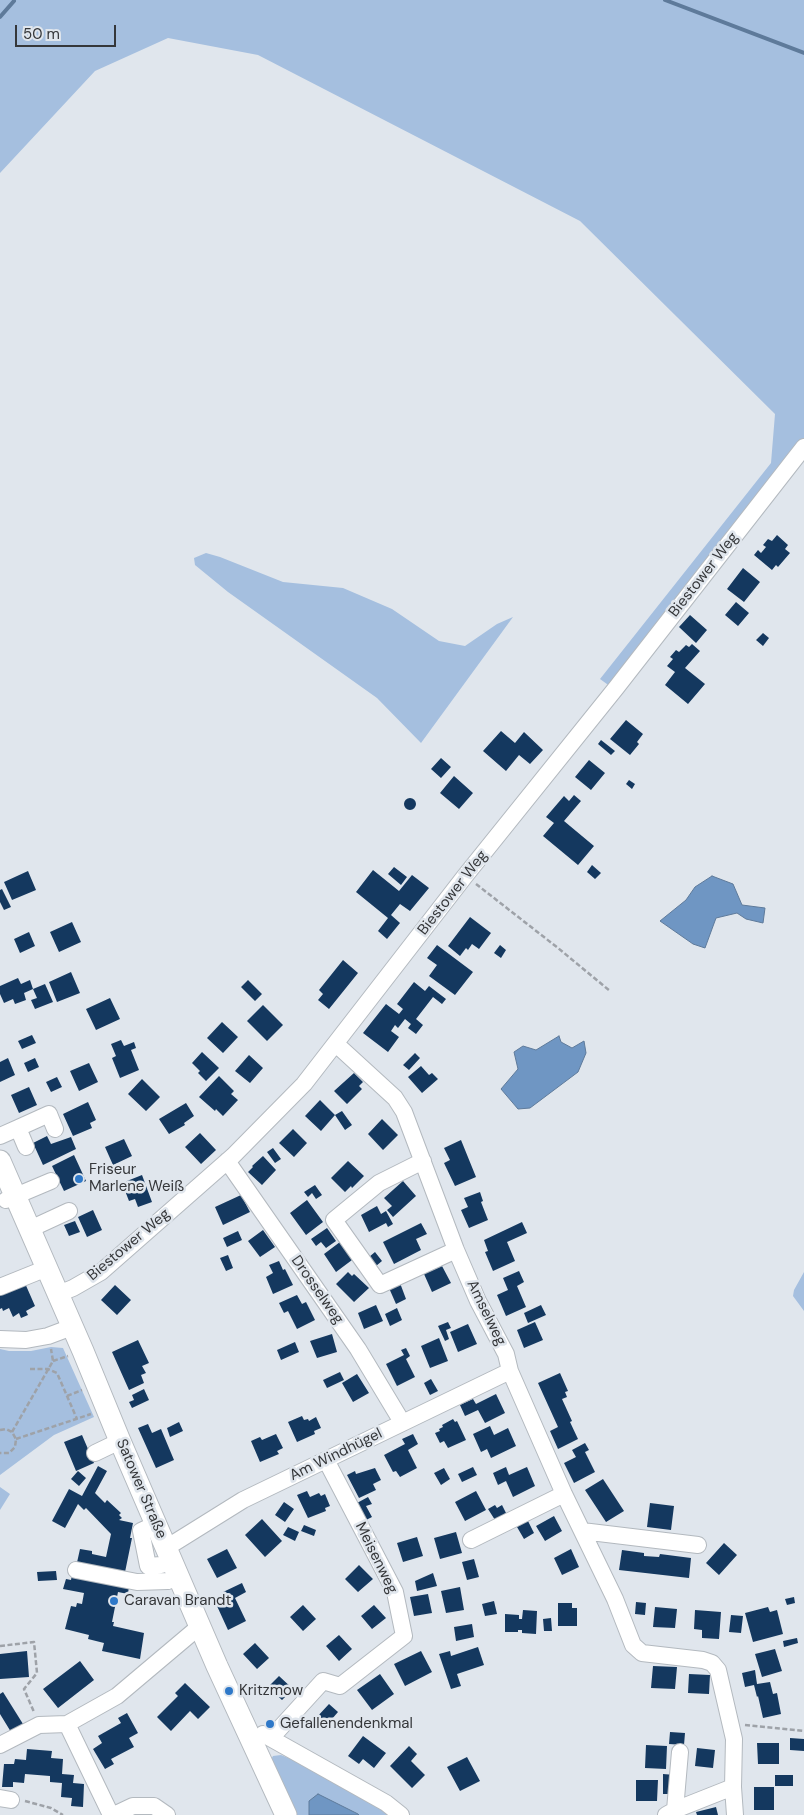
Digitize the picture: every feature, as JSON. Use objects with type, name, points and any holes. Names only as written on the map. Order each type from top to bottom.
[{"type":"main road","name":"Satower Straße","points":[[0,1161],[8,1192],[30,1229],[172,1562],[286,1815]]},
{"type":"street","name":"Biestower Weg","points":[[58,1294],[74,1288],[101,1272],[227,1161],[304,1084],[804,448]]},
{"type":"street","name":"Amselweg","points":[[336,1044],[395,1098],[404,1112],[456,1250],[478,1301],[506,1354],[510,1371],[564,1494],[616,1599],[633,1645],[642,1654],[703,1660],[712,1663],[718,1670],[731,1723]]},
{"type":"street","points":[[0,1136],[49,1114],[55,1129]]},
{"type":"street","points":[[18,1128],[26,1147]]},
{"type":"street","name":"Drosselweg","points":[[227,1161],[358,1349],[402,1422]]},
{"type":"street","points":[[423,1161],[379,1182],[334,1220],[380,1285],[456,1250]]},
{"type":"street","points":[[8,1192],[51,1181]]},
{"type":"street","points":[[30,1229],[69,1211]]},
{"type":"street","points":[[0,1287],[47,1268]]},
{"type":"street","points":[[0,1339],[26,1340],[48,1336],[72,1327]]},
{"type":"street","name":"Am Windhügel","points":[[172,1562],[243,1500],[510,1371]]},
{"type":"street","points":[[95,1453],[120,1441]]},
{"type":"street","name":"Meisenweg","points":[[271,1738],[323,1681],[340,1686],[404,1636],[395,1592],[326,1460]]},
{"type":"street","points":[[471,1540],[564,1494]]},
{"type":"street","points":[[582,1531],[698,1546]]},
{"type":"street","points":[[76,1570],[137,1582],[168,1581],[172,1562]]},
{"type":"street","points":[[0,1745],[39,1725],[67,1724],[117,1696],[200,1626]]},
{"type":"street","points":[[731,1723],[734,1739],[733,1787],[735,1815]]},
{"type":"street","points":[[67,1724],[112,1815],[133,1806],[154,1806],[167,1815]]},
{"type":"street","points":[[247,1731],[257,1732],[271,1738],[386,1803],[401,1815]]},
{"type":"street","points":[[671,1812],[680,1752]]},
{"type":"street","points":[[671,1812],[733,1787]]},
{"type":"path","points":[[466,876],[610,991]]},
{"type":"path","points":[[48,1336],[53,1361]]},
{"type":"path","points":[[12,1432],[53,1361],[71,1355]]},
{"type":"path","points":[[30,1369],[48,1369],[57,1373],[77,1419]]},
{"type":"path","points":[[67,1396],[86,1388]]},
{"type":"path","points":[[16,1439],[96,1412]]},
{"type":"path","points":[[0,1430],[6,1429],[12,1432],[16,1439],[15,1447],[9,1453],[0,1453]]},
{"type":"path","points":[[0,1646],[34,1642],[37,1673],[24,1689],[39,1725]]},
{"type":"path","points":[[731,1723],[804,1732]]},
{"type":"path","points":[[5,1799],[12,1798],[51,1808],[63,1815]]},
{"type":"shaded area","points":[[0,0],[804,0],[804,459],[618,692],[600,679],[771,463],[775,414],[580,221],[258,55],[168,38],[95,71],[0,173]]},
{"type":"shaded area","points":[[206,553],[283,582],[343,588],[392,609],[439,641],[465,646],[497,624],[513,617],[421,743],[377,698],[228,592],[195,565],[194,558]]},
{"type":"shaded area","points":[[712,876],[733,884],[742,905],[765,908],[763,923],[746,919],[737,913],[716,918],[705,948],[693,944],[660,921],[686,900],[695,887]]},
{"type":"shaded area","points":[[559,1036],[561,1042],[572,1048],[584,1041],[586,1053],[578,1072],[530,1108],[518,1109],[501,1089],[518,1069],[514,1052],[523,1046],[536,1050]]},
{"type":"shaded area","points":[[804,1272],[804,1311],[793,1296],[794,1290]]},
{"type":"shaded area","points":[[51,1347],[63,1348],[94,1417],[54,1435],[0,1475],[0,1349],[31,1351]]},
{"type":"shaded area","points":[[0,1487],[10,1494],[0,1510]]},
{"type":"shaded area","points":[[281,1755],[394,1815],[359,1815],[318,1795],[309,1801],[309,1815],[295,1815],[270,1761],[273,1756]]},
{"type":"shaded area","points":[[318,1794],[359,1815],[309,1815],[309,1801]]},
{"type":"building","points":[[777,535],[788,545],[785,549],[790,553],[778,567],[776,565],[772,570],[754,555],[758,550],[761,553],[766,547],[763,545],[768,539],[772,541]]},
{"type":"building","points":[[743,568],[760,582],[744,602],[727,589]]},
{"type":"building","points":[[736,602],[749,613],[738,626],[725,615]]},
{"type":"building","points":[[690,615],[707,630],[696,643],[679,627]]},
{"type":"building","points":[[763,633],[769,638],[763,646],[756,640]]},
{"type":"building","points":[[692,644],[700,651],[685,668],[705,684],[688,704],[665,685],[675,672],[667,666],[673,659],[670,657],[676,650],[679,652],[686,645],[689,647]]},
{"type":"building","points":[[626,720],[643,734],[637,742],[639,744],[630,755],[610,739]]},
{"type":"building","points":[[501,731],[515,743],[524,732],[543,750],[530,764],[519,755],[506,771],[483,751]]},
{"type":"building","points":[[601,740],[615,751],[611,755],[598,744]]},
{"type":"building","points":[[441,758],[451,767],[441,778],[431,769]]},
{"type":"building","points":[[589,760],[605,773],[591,790],[575,777]]},
{"type":"building","points":[[454,776],[473,793],[459,809],[440,793]]},
{"type":"building","points":[[629,780],[635,784],[632,789],[626,784]]},
{"type":"building","points":[[574,795],[581,801],[564,821],[594,846],[578,865],[543,836],[554,823],[546,817],[564,796],[569,801]]},
{"type":"building","points":[[408,798],[412,798],[416,804],[412,810],[408,810],[404,806],[404,802]]},
{"type":"building","points":[[592,865],[601,873],[595,879],[587,872]]},
{"type":"building","points":[[394,867],[407,877],[401,885],[388,874]]},
{"type":"building","points":[[373,870],[399,891],[412,875],[429,888],[410,911],[400,904],[391,915],[400,923],[387,939],[378,931],[388,918],[356,892]]},
{"type":"building","points":[[28,871],[36,890],[12,900],[4,882]]},
{"type":"building","points":[[2,889],[11,907],[4,910],[0,902],[0,890]]},
{"type":"building","points":[[470,917],[491,933],[479,949],[472,944],[460,956],[448,946]]},
{"type":"building","points":[[72,922],[81,942],[59,952],[50,932]]},
{"type":"building","points":[[29,932],[35,946],[20,953],[14,939]]},
{"type":"building","points":[[437,945],[473,972],[455,995],[429,976],[437,965],[427,958]]},
{"type":"building","points":[[500,945],[506,950],[501,958],[494,953]]},
{"type":"building","points":[[343,960],[358,973],[329,1009],[318,1000],[323,994],[319,990]]},
{"type":"building","points":[[71,972],[80,993],[57,1002],[49,982]]},
{"type":"building","points":[[18,978],[21,984],[30,980],[33,989],[24,993],[26,1000],[15,1004],[13,999],[4,1003],[0,994],[0,986]]},
{"type":"building","points":[[248,980],[262,994],[255,1001],[241,987]]},
{"type":"building","points":[[414,982],[425,991],[429,986],[446,999],[442,1004],[433,997],[416,1019],[423,1025],[416,1034],[408,1028],[411,1024],[405,1019],[398,1028],[395,1025],[391,1031],[399,1037],[388,1052],[363,1033],[386,1004],[399,1014],[403,1009],[397,1004]]},
{"type":"building","points":[[45,984],[53,1002],[35,1009],[31,1000],[37,998],[33,989]]},
{"type":"building","points":[[110,998],[120,1019],[96,1030],[86,1009]]},
{"type":"building","points":[[263,1005],[283,1025],[267,1041],[247,1021]]},
{"type":"building","points":[[222,1022],[238,1037],[223,1053],[207,1038]]},
{"type":"building","points":[[32,1035],[36,1043],[22,1049],[18,1041]]},
{"type":"building","points":[[121,1040],[124,1046],[134,1042],[136,1048],[131,1050],[139,1070],[120,1078],[112,1058],[116,1056],[111,1044]]},
{"type":"building","points":[[202,1052],[219,1068],[206,1081],[192,1063]]},
{"type":"building","points":[[415,1053],[420,1058],[409,1070],[403,1065]]},
{"type":"building","points":[[249,1055],[263,1068],[250,1083],[235,1071]]},
{"type":"building","points":[[8,1058],[15,1075],[0,1082],[0,1062]]},
{"type":"building","points":[[35,1058],[39,1067],[28,1072],[24,1063]]},
{"type":"building","points":[[89,1063],[98,1082],[79,1091],[70,1071]]},
{"type":"building","points":[[421,1066],[429,1075],[432,1073],[438,1079],[422,1093],[408,1077]]},
{"type":"building","points":[[354,1073],[363,1082],[359,1086],[362,1089],[347,1104],[334,1091]]},
{"type":"building","points":[[219,1076],[234,1091],[231,1094],[238,1100],[223,1116],[199,1097]]},
{"type":"building","points":[[57,1077],[62,1087],[51,1092],[46,1082]]},
{"type":"building","points":[[142,1079],[160,1097],[146,1111],[128,1094]]},
{"type":"building","points":[[29,1087],[37,1105],[19,1113],[11,1095]]},
{"type":"building","points":[[320,1100],[335,1115],[321,1131],[305,1116]]},
{"type":"building","points":[[88,1102],[96,1120],[90,1123],[92,1128],[73,1136],[63,1114]]},
{"type":"building","points":[[186,1103],[194,1116],[184,1123],[185,1125],[169,1134],[159,1119]]},
{"type":"building","points":[[342,1111],[352,1125],[345,1130],[335,1115]]},
{"type":"building","points":[[382,1119],[398,1135],[383,1150],[368,1134]]},
{"type":"building","points":[[293,1129],[307,1143],[294,1157],[279,1143]]},
{"type":"building","points":[[200,1133],[216,1150],[201,1164],[185,1147]]},
{"type":"building","points":[[47,1136],[51,1144],[71,1137],[76,1149],[43,1165],[33,1143]]},
{"type":"building","points":[[124,1139],[132,1156],[113,1165],[105,1147]]},
{"type":"building","points":[[461,1140],[476,1177],[455,1186],[444,1163],[450,1160],[444,1148]]},
{"type":"building","points":[[273,1148],[281,1159],[275,1163],[267,1152]]},
{"type":"building","points":[[74,1155],[86,1181],[64,1191],[52,1166]]},
{"type":"building","points":[[263,1156],[276,1170],[262,1185],[248,1172]]},
{"type":"building","points":[[348,1161],[364,1176],[345,1192],[331,1178]]},
{"type":"building","points":[[142,1175],[152,1202],[138,1207],[135,1199],[129,1201],[122,1183]]},
{"type":"building","points":[[403,1181],[416,1196],[393,1217],[387,1210],[392,1206],[384,1198]]},
{"type":"building","points":[[315,1185],[322,1195],[316,1199],[312,1193],[308,1197],[304,1192]]},
{"type":"building","points":[[480,1192],[483,1201],[481,1202],[488,1220],[469,1228],[461,1210],[468,1207],[464,1198]]},
{"type":"building","points":[[241,1195],[250,1212],[223,1225],[215,1207]]},
{"type":"building","points":[[307,1200],[323,1222],[306,1235],[290,1213]]},
{"type":"building","points":[[377,1206],[381,1214],[386,1211],[393,1224],[388,1227],[386,1223],[369,1232],[361,1215]]},
{"type":"building","points":[[93,1210],[102,1230],[87,1237],[78,1217]]},
{"type":"building","points":[[75,1221],[80,1232],[69,1236],[64,1225]]},
{"type":"building","points":[[522,1222],[527,1233],[507,1242],[515,1261],[493,1271],[485,1252],[488,1251],[484,1240]]},
{"type":"building","points":[[421,1223],[427,1234],[416,1239],[421,1250],[394,1264],[383,1242]]},
{"type":"building","points":[[327,1228],[336,1241],[326,1248],[321,1242],[316,1246],[311,1239]]},
{"type":"building","points":[[263,1230],[275,1247],[260,1257],[248,1241]]},
{"type":"building","points":[[238,1231],[242,1240],[227,1247],[223,1238]]},
{"type":"building","points":[[340,1242],[352,1260],[336,1272],[324,1254]]},
{"type":"building","points":[[375,1252],[382,1261],[376,1266],[369,1257]]},
{"type":"building","points":[[228,1255],[233,1268],[226,1271],[220,1258]]},
{"type":"building","points":[[279,1261],[293,1285],[273,1294],[266,1277],[273,1273],[269,1265]]},
{"type":"building","points":[[442,1266],[451,1283],[432,1292],[424,1274]]},
{"type":"building","points":[[519,1271],[524,1282],[517,1286],[526,1307],[506,1316],[497,1295],[508,1290],[503,1278]]},
{"type":"building","points":[[348,1272],[352,1276],[354,1274],[369,1288],[354,1302],[336,1284]]},
{"type":"building","points":[[24,1281],[35,1306],[26,1311],[28,1315],[21,1318],[19,1313],[13,1317],[9,1308],[3,1311],[2,1308],[0,1309],[0,1292]]},
{"type":"building","points":[[400,1283],[406,1299],[396,1304],[389,1288]]},
{"type":"building","points":[[115,1285],[131,1300],[117,1315],[101,1300]]},
{"type":"building","points":[[297,1295],[302,1304],[306,1302],[315,1320],[297,1329],[288,1311],[284,1313],[279,1303]]},
{"type":"building","points":[[376,1305],[383,1321],[364,1329],[358,1313]]},
{"type":"building","points":[[541,1305],[546,1315],[528,1323],[524,1313]]},
{"type":"building","points":[[397,1308],[402,1320],[390,1326],[385,1314]]},
{"type":"building","points":[[448,1322],[451,1328],[446,1330],[449,1339],[445,1341],[438,1326]]},
{"type":"building","points":[[535,1322],[543,1340],[524,1348],[517,1330]]},
{"type":"building","points":[[468,1324],[477,1344],[458,1352],[450,1332]]},
{"type":"building","points":[[332,1334],[337,1352],[317,1358],[310,1341]]},
{"type":"building","points":[[439,1338],[448,1361],[430,1368],[421,1346]]},
{"type":"building","points":[[138,1340],[149,1363],[142,1366],[146,1373],[141,1375],[144,1383],[129,1390],[112,1352]]},
{"type":"building","points":[[295,1342],[299,1352],[281,1360],[277,1350]]},
{"type":"building","points":[[406,1348],[410,1356],[406,1359],[415,1377],[397,1386],[386,1364],[404,1355],[401,1350]]},
{"type":"building","points":[[340,1372],[344,1380],[327,1388],[323,1380]]},
{"type":"building","points":[[560,1373],[568,1391],[565,1392],[567,1397],[562,1399],[578,1439],[558,1449],[550,1431],[558,1427],[538,1383]]},
{"type":"building","points":[[357,1374],[369,1393],[353,1402],[342,1383]]},
{"type":"building","points":[[431,1379],[438,1391],[430,1395],[424,1383]]},
{"type":"building","points":[[144,1389],[149,1400],[132,1408],[129,1402],[134,1400],[132,1395]]},
{"type":"building","points":[[496,1394],[505,1413],[485,1423],[478,1410],[465,1416],[460,1405],[473,1399],[476,1404]]},
{"type":"building","points":[[302,1416],[304,1420],[308,1419],[309,1421],[316,1417],[321,1428],[314,1431],[315,1434],[297,1442],[288,1422]]},
{"type":"building","points":[[453,1419],[455,1422],[457,1421],[466,1440],[448,1448],[444,1441],[440,1443],[435,1433],[440,1431],[439,1429],[443,1427],[442,1425]]},
{"type":"building","points":[[179,1422],[183,1431],[170,1437],[167,1428]]},
{"type":"building","points":[[148,1424],[152,1433],[161,1429],[174,1460],[156,1468],[138,1428]]},
{"type":"building","points":[[490,1426],[494,1435],[508,1428],[516,1446],[491,1458],[487,1449],[481,1452],[473,1434]]},
{"type":"building","points":[[276,1434],[283,1448],[277,1451],[279,1454],[260,1462],[251,1441],[260,1437],[262,1440]]},
{"type":"building","points":[[413,1434],[418,1444],[408,1450],[417,1468],[400,1477],[396,1471],[393,1472],[384,1455],[405,1444],[402,1439]]},
{"type":"building","points":[[82,1435],[94,1463],[76,1471],[64,1442]]},
{"type":"building","points":[[585,1443],[589,1450],[585,1452],[595,1472],[574,1483],[564,1463],[576,1457],[572,1450]]},
{"type":"building","points":[[98,1466],[107,1471],[95,1493],[105,1503],[107,1500],[121,1513],[119,1515],[122,1518],[119,1520],[133,1523],[124,1577],[76,1567],[80,1549],[92,1551],[92,1554],[106,1557],[111,1534],[86,1508],[84,1510],[78,1504],[65,1528],[52,1521],[69,1489],[82,1496]]},
{"type":"building","points":[[473,1467],[477,1475],[462,1482],[458,1474]]},
{"type":"building","points":[[506,1467],[509,1475],[527,1467],[535,1486],[513,1497],[506,1481],[498,1485],[493,1473]]},
{"type":"building","points":[[375,1468],[381,1480],[373,1484],[376,1490],[359,1498],[347,1475],[355,1471],[356,1474]]},
{"type":"building","points":[[444,1468],[450,1479],[441,1485],[434,1473]]},
{"type":"building","points":[[78,1471],[86,1478],[79,1486],[71,1479]]},
{"type":"building","points":[[603,1479],[624,1511],[606,1522],[585,1490]]},
{"type":"building","points":[[307,1491],[310,1497],[319,1493],[321,1496],[325,1494],[330,1506],[325,1508],[326,1511],[308,1518],[297,1495]]},
{"type":"building","points":[[476,1491],[486,1510],[465,1521],[455,1502]]},
{"type":"building","points":[[368,1497],[372,1504],[366,1506],[372,1517],[366,1520],[357,1503]]},
{"type":"building","points":[[284,1502],[294,1509],[285,1522],[275,1515]]},
{"type":"building","points":[[650,1503],[674,1506],[671,1530],[647,1527]]},
{"type":"building","points":[[495,1505],[497,1508],[502,1505],[506,1513],[495,1520],[488,1509]]},
{"type":"building","points":[[554,1516],[562,1531],[545,1541],[536,1526]]},
{"type":"building","points":[[262,1519],[282,1541],[265,1557],[245,1535]]},
{"type":"building","points":[[528,1521],[534,1533],[524,1539],[517,1527]]},
{"type":"building","points":[[304,1525],[316,1530],[314,1536],[301,1531]]},
{"type":"building","points":[[288,1527],[299,1532],[295,1541],[283,1535]]},
{"type":"building","points":[[456,1532],[462,1553],[440,1559],[434,1538]]},
{"type":"building","points":[[417,1537],[423,1556],[403,1562],[397,1543]]},
{"type":"building","points":[[724,1543],[737,1555],[719,1575],[706,1563]]},
{"type":"building","points":[[227,1549],[237,1568],[217,1578],[207,1559]]},
{"type":"building","points":[[571,1549],[579,1567],[562,1575],[554,1558]]},
{"type":"building","points":[[622,1550],[644,1553],[644,1556],[659,1557],[660,1554],[691,1558],[689,1578],[619,1570]]},
{"type":"building","points":[[474,1559],[479,1577],[467,1580],[462,1562]]},
{"type":"building","points":[[359,1565],[373,1579],[358,1592],[345,1579]]},
{"type":"building","points":[[56,1571],[57,1580],[38,1581],[37,1572]]},
{"type":"building","points":[[433,1573],[437,1586],[417,1591],[415,1581]]},
{"type":"building","points":[[72,1575],[129,1586],[128,1594],[118,1592],[112,1622],[114,1622],[113,1626],[144,1633],[140,1659],[102,1651],[104,1643],[88,1639],[89,1635],[65,1629],[71,1606],[76,1607],[77,1603],[82,1604],[84,1593],[63,1589],[66,1579],[71,1580]]},
{"type":"building","points":[[242,1583],[246,1592],[235,1598],[246,1621],[228,1630],[217,1606],[226,1602],[221,1593]]},
{"type":"building","points":[[460,1587],[464,1610],[446,1613],[441,1591]]},
{"type":"building","points":[[428,1594],[432,1613],[414,1616],[410,1597]]},
{"type":"building","points":[[794,1597],[795,1603],[787,1605],[785,1599]]},
{"type":"building","points":[[494,1601],[497,1614],[485,1616],[482,1604]]},
{"type":"building","points":[[636,1602],[646,1603],[645,1615],[635,1614]]},
{"type":"building","points":[[558,1603],[572,1603],[572,1608],[577,1608],[577,1626],[558,1626]]},
{"type":"building","points":[[303,1605],[316,1619],[303,1631],[290,1617]]},
{"type":"building","points":[[374,1605],[386,1618],[372,1629],[361,1616]]},
{"type":"building","points":[[655,1607],[677,1609],[675,1628],[653,1627]]},
{"type":"building","points":[[768,1607],[770,1612],[777,1610],[783,1634],[753,1642],[745,1613]]},
{"type":"building","points":[[523,1610],[537,1611],[536,1634],[522,1633],[522,1630],[518,1630],[518,1632],[505,1632],[505,1614],[519,1615],[519,1619],[522,1619]]},
{"type":"building","points":[[695,1610],[721,1612],[719,1639],[702,1638],[702,1630],[694,1629]]},
{"type":"building","points":[[731,1615],[743,1616],[741,1633],[729,1632]]},
{"type":"building","points":[[551,1618],[552,1631],[544,1631],[543,1619]]},
{"type":"building","points":[[472,1624],[474,1637],[456,1641],[454,1627]]},
{"type":"building","points":[[339,1635],[352,1649],[339,1661],[326,1646]]},
{"type":"building","points":[[797,1638],[798,1643],[784,1647],[783,1641]]},
{"type":"building","points":[[255,1643],[269,1658],[257,1669],[243,1654]]},
{"type":"building","points":[[478,1647],[484,1665],[457,1674],[461,1686],[451,1689],[439,1654],[450,1651],[451,1656]]},
{"type":"building","points":[[775,1649],[782,1671],[762,1677],[755,1654]]},
{"type":"building","points":[[27,1651],[29,1677],[0,1679],[0,1654]]},
{"type":"building","points":[[421,1651],[432,1672],[405,1686],[394,1664]]},
{"type":"building","points":[[80,1661],[94,1680],[58,1708],[43,1689]]},
{"type":"building","points":[[653,1666],[677,1667],[675,1689],[651,1688]]},
{"type":"building","points":[[755,1670],[757,1684],[770,1682],[773,1694],[777,1693],[781,1714],[763,1718],[754,1685],[745,1687],[742,1673]]},
{"type":"building","points":[[380,1674],[394,1694],[372,1710],[357,1690]]},
{"type":"building","points":[[689,1674],[710,1675],[709,1694],[688,1693]]},
{"type":"building","points":[[279,1676],[293,1689],[282,1700],[268,1687]]},
{"type":"building","points":[[185,1683],[210,1707],[198,1719],[190,1711],[171,1731],[157,1717],[178,1696],[175,1693]]},
{"type":"building","points":[[3,1692],[23,1724],[11,1732],[0,1714],[0,1694]]},
{"type":"building","points":[[329,1704],[338,1712],[325,1727],[316,1718]]},
{"type":"building","points":[[127,1713],[138,1733],[129,1738],[134,1747],[111,1759],[114,1764],[105,1769],[93,1749],[102,1743],[98,1736],[121,1723],[118,1718]]},
{"type":"building","points":[[670,1732],[685,1733],[684,1745],[669,1744]]},
{"type":"building","points":[[363,1736],[386,1753],[374,1768],[363,1759],[359,1764],[348,1756]]},
{"type":"building","points":[[790,1738],[804,1739],[804,1751],[790,1750]]},
{"type":"building","points":[[757,1743],[779,1743],[779,1764],[758,1764]]},
{"type":"building","points":[[646,1745],[667,1746],[666,1769],[645,1768]]},
{"type":"building","points":[[409,1746],[417,1754],[411,1761],[425,1775],[412,1788],[390,1766]]},
{"type":"building","points":[[697,1748],[715,1750],[713,1768],[695,1766]]},
{"type":"building","points":[[27,1749],[52,1751],[51,1758],[63,1759],[62,1774],[74,1775],[73,1783],[84,1784],[83,1807],[71,1806],[72,1798],[61,1797],[62,1783],[50,1782],[50,1776],[25,1774],[24,1783],[13,1782],[13,1787],[2,1787],[4,1764],[14,1764],[15,1759],[26,1760]]},
{"type":"building","points":[[467,1757],[480,1781],[460,1791],[447,1767]]},
{"type":"building","points":[[663,1774],[675,1775],[674,1794],[663,1794]]},
{"type":"building","points":[[775,1775],[793,1775],[793,1786],[775,1786]]},
{"type":"building","points":[[636,1780],[658,1780],[657,1801],[636,1801]]},
{"type":"building","points":[[754,1787],[774,1787],[774,1810],[754,1810]]},
{"type":"building","points":[[716,1807],[718,1815],[697,1815],[696,1812]]},
{"type":"waterway","points":[[665,0],[804,53]]},
{"type":"waterway","points":[[0,17],[14,1]]},
{"type":"place","name":"Friseur Marlene Weiß","points":[[79,1179]]},
{"type":"place","name":"Caravan Brandt","points":[[114,1601]]},
{"type":"place","name":"Kritzmow","points":[[229,1691]]},
{"type":"place","name":"Gefallenendenkmal","points":[[270,1724]]}]
